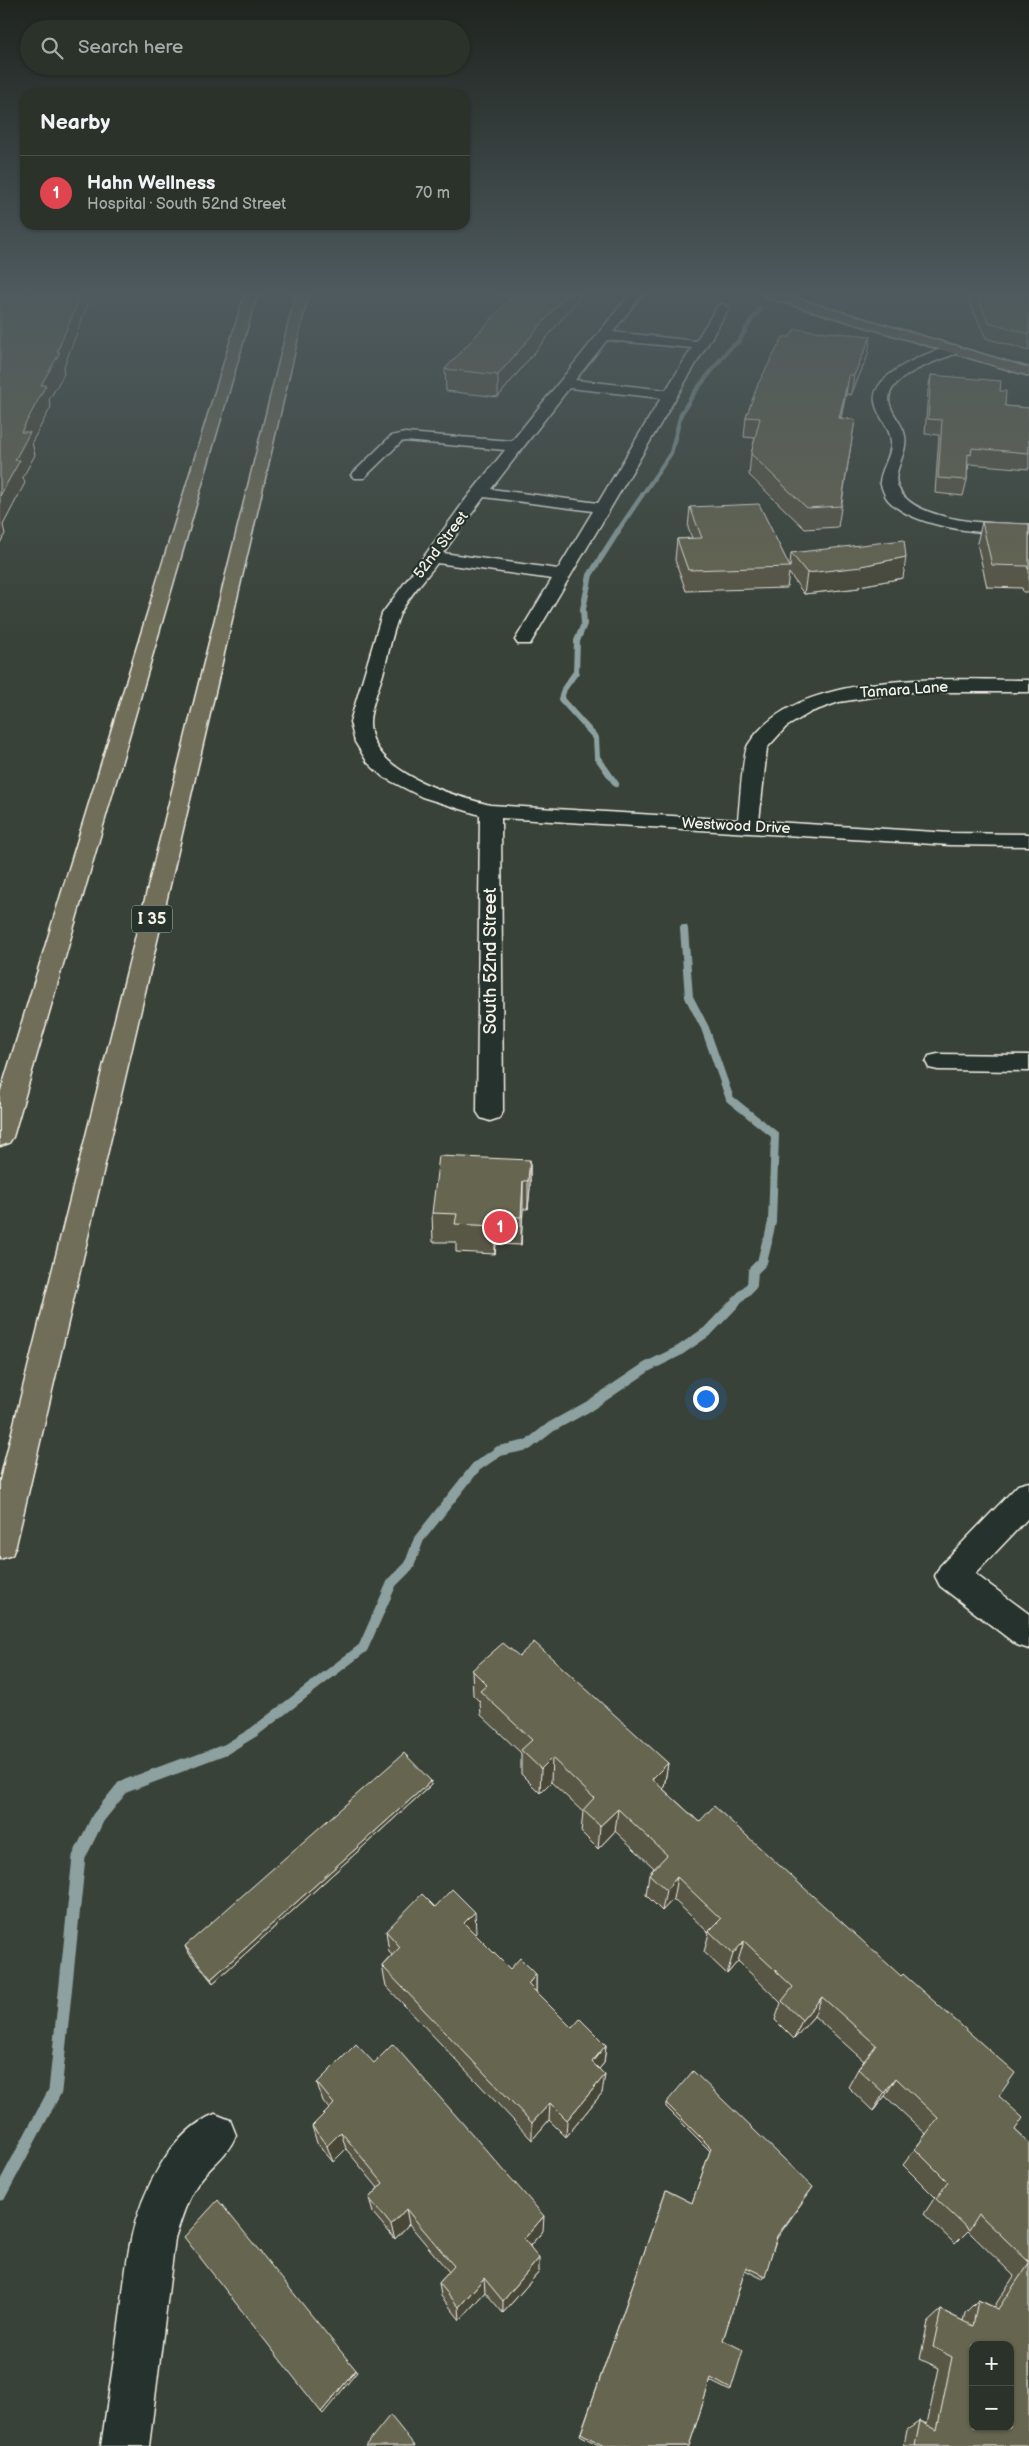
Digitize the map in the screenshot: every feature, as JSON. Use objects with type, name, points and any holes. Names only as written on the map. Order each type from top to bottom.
[{"type":"main road","points":[[0,1137],[217,408]]},
{"type":"main road","name":"I 35","points":[[0,1545],[274,408]]},
{"type":"street","name":"52nd Street","points":[[444,798],[399,778],[380,763],[369,749],[361,734],[360,722],[391,614],[480,492],[544,408]]},
{"type":"street","points":[[524,640],[662,408]]},
{"type":"street","points":[[884,408],[895,426],[898,438],[898,457],[888,482],[897,499],[917,513],[977,526],[1029,530]]},
{"type":"street","points":[[359,475],[396,439],[404,437],[515,446]]},
{"type":"street","points":[[480,492],[603,508]]},
{"type":"street","points":[[432,557],[563,576]]},
{"type":"street","name":"Tamara Lane","points":[[748,827],[757,747],[779,723],[804,708],[834,697],[868,690],[905,686],[1029,686]]},
{"type":"street","name":"Westwood Drive","points":[[444,798],[490,810],[950,839],[1029,840]]},
{"type":"street","name":"South 52nd Street","points":[[490,810],[490,1112]]},
{"type":"street","points":[[938,1062],[1029,1063]]},
{"type":"street","points":[[1029,1495],[952,1576],[1029,1634]]},
{"type":"street","points":[[125,2446],[153,2238],[167,2196],[188,2163],[215,2135]]},
{"type":"building","points":[[0,408],[34,408],[21,432],[30,432],[15,460],[20,460],[0,496]]},
{"type":"building","points":[[749,408],[841,408],[839,418],[855,420],[841,506],[807,508],[751,454],[760,418],[746,417]]},
{"type":"building","points":[[929,408],[1029,408],[1029,453],[972,448],[971,455],[968,454],[967,480],[938,478],[942,420],[928,419]]},
{"type":"building","points":[[759,504],[790,567],[688,570],[677,539],[702,538],[690,507]]},
{"type":"building","points":[[982,522],[1029,524],[1029,569],[1027,566],[992,565]]},
{"type":"building","points":[[904,540],[906,557],[862,567],[807,573],[791,553]]},
{"type":"building","points":[[439,1156],[530,1160],[528,1181],[523,1181],[521,1217],[496,1216],[495,1226],[455,1224],[457,1214],[432,1213]]},
{"type":"building","points":[[534,1642],[668,1763],[652,1779],[699,1822],[714,1806],[901,1976],[903,1974],[1015,2073],[999,2096],[1023,2118],[1015,2130],[1029,2143],[1029,2262],[979,2214],[969,2230],[936,2199],[948,2182],[915,2149],[938,2118],[896,2078],[884,2093],[858,2069],[876,2045],[822,1997],[802,2020],[782,2001],[793,1987],[744,1941],[733,1954],[709,1931],[721,1919],[677,1877],[666,1890],[649,1874],[667,1855],[618,1809],[600,1826],[583,1810],[594,1798],[552,1758],[541,1769],[521,1750],[532,1740],[480,1691],[487,1685],[472,1670],[503,1643],[519,1656]]},
{"type":"building","points":[[404,1753],[431,1781],[211,1979],[185,1946]]},
{"type":"building","points":[[452,1889],[475,1912],[464,1923],[510,1969],[520,1958],[536,1974],[528,1984],[572,2028],[580,2019],[606,2045],[592,2062],[605,2075],[567,2120],[550,2103],[532,2123],[382,1966],[400,1947],[386,1931],[422,1894],[435,1907]]},
{"type":"building","points":[[356,2044],[374,2063],[393,2044],[544,2216],[524,2239],[539,2258],[503,2301],[484,2278],[459,2307],[439,2283],[454,2266],[406,2209],[391,2225],[369,2198],[383,2183],[341,2132],[327,2146],[312,2126],[334,2104],[317,2083]]},
{"type":"building","points":[[693,2071],[813,2187],[777,2236],[765,2276],[746,2267],[723,2340],[743,2350],[731,2389],[711,2378],[689,2446],[604,2446],[581,2433],[666,2190],[692,2203],[711,2148],[666,2103]]},
{"type":"building","points":[[218,2200],[356,2370],[321,2412],[184,2237]]},
{"type":"building","points":[[1029,2263],[1029,2446],[915,2446],[920,2421],[937,2430],[952,2357],[933,2347],[941,2310],[973,2326],[978,2300],[998,2309]]},
{"type":"building","points":[[390,2415],[415,2446],[365,2446]]},
{"type":"waterway","points":[[617,532],[671,453],[681,414],[685,408]]},
{"type":"waterway","points":[[616,784],[597,757],[596,738],[561,699],[564,689],[576,672],[577,641],[584,624],[583,609],[590,575],[618,531]]},
{"type":"waterway","points":[[684,929],[689,997],[705,1028],[730,1099],[775,1135],[772,1222],[767,1244]]},
{"type":"waterway","points":[[178,1767],[226,1749],[254,1732],[363,1648],[392,1583],[409,1566],[419,1539],[476,1467],[499,1451],[528,1445],[551,1427],[589,1406],[647,1367],[679,1351],[708,1331],[752,1285],[753,1271],[762,1262],[767,1242]]},
{"type":"waterway","points":[[0,2194],[55,2091],[79,1857],[98,1818],[123,1787],[182,1765]]},
{"type":"place","name":"Hahn Wellness","points":[[500,1227]]}]
